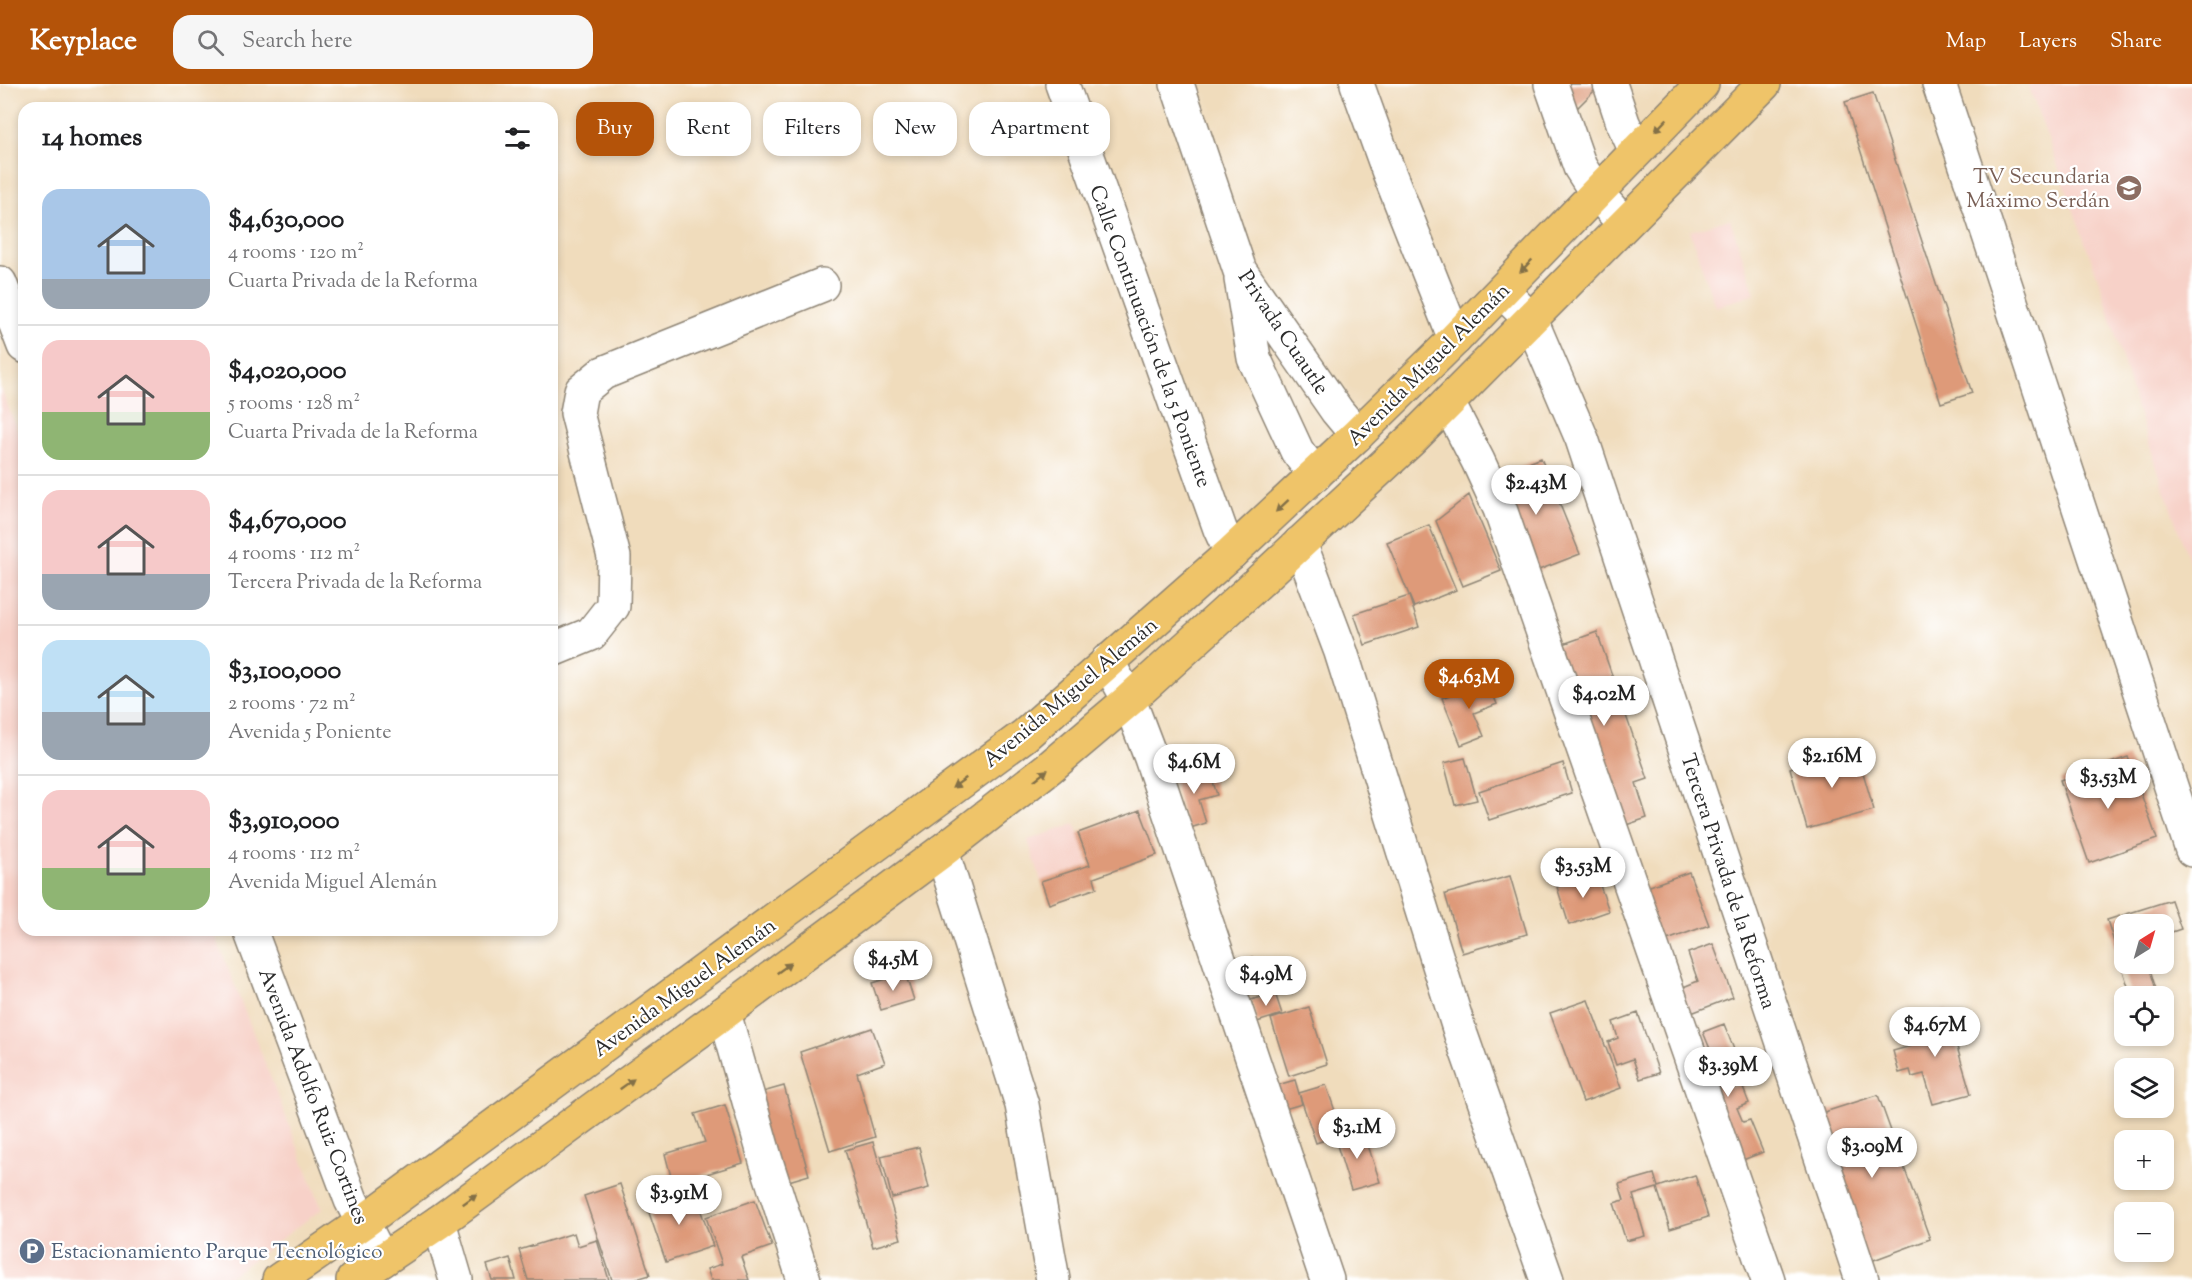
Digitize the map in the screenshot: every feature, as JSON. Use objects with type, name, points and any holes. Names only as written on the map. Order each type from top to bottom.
[{"type":"main road","name":"Avenida Miguel Alemán","points":[[279,1280],[362,1223],[1025,735],[1231,553],[1358,435],[1455,339],[1702,84]]},
{"type":"main road","name":"Avenida Miguel Alemán","points":[[353,1280],[439,1222],[724,1013],[942,851],[1050,767],[1129,700],[1412,440],[1764,84]]},
{"type":"street","name":"Calle Continuación de la 5 Poniente","points":[[1062,84],[1220,529],[1231,553]]},
{"type":"street","name":"Privada Cuautle","points":[[1177,84],[1240,271],[1337,411],[1358,435]]},
{"type":"street","points":[[1358,84],[1388,171],[1455,339]]},
{"type":"street","points":[[1551,84],[1580,167],[1596,192],[1624,224]]},
{"type":"street","points":[[1610,84],[1623,123],[1636,151]]},
{"type":"street","points":[[1939,84],[2192,850]]},
{"type":"street","points":[[1240,271],[1254,357],[1297,452],[1315,475]]},
{"type":"street","points":[[0,283],[18,330]]},
{"type":"street","points":[[558,648],[591,634],[613,606],[614,557],[577,413],[581,391],[603,373],[822,285]]},
{"type":"street","name":"Tercera Privada de la Reforma","points":[[1502,291],[1531,320],[1582,439],[1862,1280]]},
{"type":"street","points":[[1448,403],[1478,460],[1500,509],[1768,1280]]},
{"type":"street","points":[[1300,543],[1341,652],[1461,1035],[1547,1280]]},
{"type":"street","points":[[1107,661],[1129,700],[1151,758],[1327,1280]]},
{"type":"street","points":[[942,851],[1022,1105],[1053,1280]]},
{"type":"street","name":"Avenida Adolfo Ruiz Cortines","points":[[252,936],[351,1200],[382,1260]]},
{"type":"street","points":[[724,1013],[766,1161],[804,1280]]},
{"type":"street","points":[[439,1222],[456,1280]]},
{"type":"shaded area","name":"TV Secundaria Máximo Serdán","points":[[2028,84],[2192,84],[2192,570],[2134,400],[2103,292]]},
{"type":"shaded area","points":[[1730,219],[1755,294],[1715,307],[1690,231]]},
{"type":"shaded area","points":[[0,386],[18,432],[18,936],[215,936],[322,1209],[225,1280],[0,1280]]},
{"type":"shaded area","points":[[1075,824],[1089,865],[1041,881],[1028,840]]},
{"type":"building","points":[[1560,84],[1601,84],[1570,115]]},
{"type":"building","points":[[1873,93],[1972,393],[1941,403],[1845,102]]},
{"type":"building","points":[[1541,458],[1580,554],[1531,573],[1492,478]]},
{"type":"building","points":[[1469,495],[1501,571],[1463,586],[1436,521]]},
{"type":"building","points":[[1429,525],[1456,590],[1414,607],[1387,542]]},
{"type":"building","points":[[1409,596],[1419,627],[1365,645],[1354,614]]},
{"type":"building","points":[[1597,632],[1648,779],[1636,783],[1647,818],[1614,829],[1552,648]]},
{"type":"building","points":[[1487,680],[1497,704],[1474,713],[1484,736],[1461,745],[1442,698]]},
{"type":"building","points":[[1856,749],[1874,810],[1807,829],[1790,768]]},
{"type":"building","points":[[2128,757],[2157,839],[2089,863],[2060,780]]},
{"type":"building","points":[[1465,758],[1477,800],[1455,805],[1444,763]]},
{"type":"building","points":[[1563,763],[1572,793],[1489,820],[1479,791]]},
{"type":"building","points":[[1209,768],[1217,795],[1199,800],[1206,823],[1187,829],[1173,779]]},
{"type":"building","points":[[1140,810],[1157,855],[1094,878],[1097,888],[1049,904],[1041,881],[1090,865],[1078,833]]},
{"type":"building","points":[[1689,872],[1709,925],[1656,944],[1636,891]]},
{"type":"building","points":[[1596,874],[1609,911],[1569,925],[1557,887]]},
{"type":"building","points":[[1510,876],[1527,934],[1462,953],[1445,894]]},
{"type":"building","points":[[2171,900],[2181,929],[2174,931],[2174,914],[2126,914]]},
{"type":"building","points":[[2114,918],[2114,942],[2107,920]]},
{"type":"building","points":[[1713,944],[1733,997],[1681,1017],[1671,992],[1698,981],[1688,953]]},
{"type":"building","points":[[1253,957],[1263,985],[1242,992],[1233,964]]},
{"type":"building","points":[[905,973],[914,1000],[881,1010],[872,983]]},
{"type":"building","points":[[2124,974],[2151,974],[2155,986],[2128,986]]},
{"type":"building","points":[[1275,993],[1282,1014],[1257,1022],[1251,1000]]},
{"type":"building","points":[[1588,1000],[1621,1088],[1583,1102],[1550,1013]]},
{"type":"building","points":[[1309,1007],[1327,1064],[1289,1076],[1271,1019]]},
{"type":"building","points":[[1946,1010],[1971,1094],[1933,1104],[1924,1074],[1912,1077],[1910,1070],[1899,1073],[1893,1051],[1911,1046],[1908,1038],[1917,1035],[1912,1019]]},
{"type":"building","points":[[1638,1013],[1659,1073],[1640,1079],[1633,1059],[1616,1065],[1608,1042],[1618,1038],[1613,1022]]},
{"type":"building","points":[[1724,1024],[1737,1057],[1720,1064],[1730,1088],[1741,1083],[1749,1103],[1737,1108],[1743,1122],[1750,1120],[1763,1152],[1733,1164],[1698,1062],[1713,1056],[1703,1032]]},
{"type":"building","points":[[872,1028],[885,1063],[857,1073],[875,1137],[830,1151],[800,1052]]},
{"type":"building","points":[[1295,1080],[1302,1104],[1281,1110],[1274,1086]]},
{"type":"building","points":[[1326,1085],[1343,1134],[1316,1143],[1299,1093]]},
{"type":"building","points":[[784,1086],[809,1175],[775,1185],[749,1096]]},
{"type":"building","points":[[1878,1095],[1930,1239],[1863,1264],[1815,1115]]},
{"type":"building","points":[[725,1105],[743,1163],[673,1184],[665,1154],[705,1142],[695,1114]]},
{"type":"building","points":[[1363,1130],[1380,1182],[1351,1190],[1335,1139]]},
{"type":"building","points":[[873,1142],[901,1239],[873,1247],[845,1150]]},
{"type":"building","points":[[919,1147],[929,1188],[892,1198],[881,1156]]},
{"type":"building","points":[[1654,1174],[1658,1187],[1695,1175],[1708,1217],[1670,1229],[1657,1188],[1633,1195],[1645,1236],[1626,1241],[1614,1203],[1624,1200],[1619,1184]]},
{"type":"building","points":[[620,1184],[650,1275],[633,1280],[612,1280],[584,1196]]},
{"type":"building","points":[[670,1190],[674,1201],[695,1194],[713,1246],[666,1262],[647,1207],[657,1204],[654,1195]]},
{"type":"building","points":[[755,1200],[772,1246],[741,1257],[749,1280],[711,1280],[707,1269],[722,1264],[706,1217]]},
{"type":"building","points":[[574,1233],[578,1246],[597,1240],[609,1280],[528,1280],[519,1250]]},
{"type":"building","points":[[510,1258],[516,1280],[492,1280],[487,1265]]},
{"type":"place","name":"TV Secundaria Máximo Serdán","points":[[2129,188]]},
{"type":"place","name":"Estacionamiento Parque Tecnológico","points":[[32,1251]]}]
